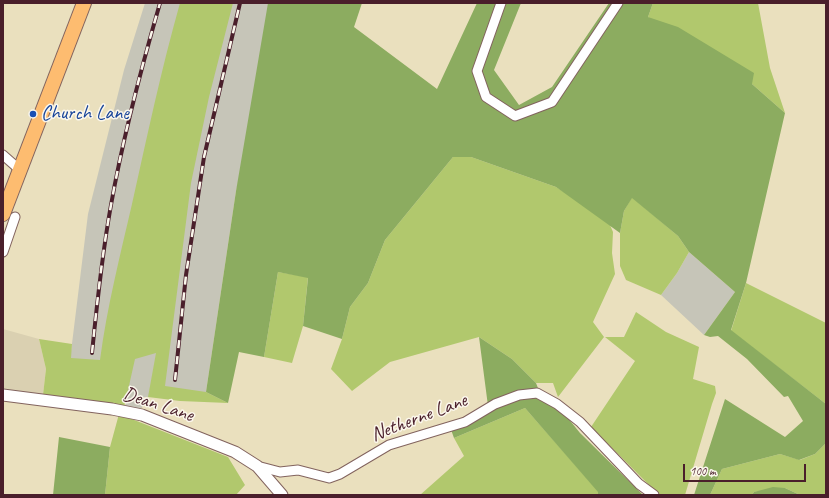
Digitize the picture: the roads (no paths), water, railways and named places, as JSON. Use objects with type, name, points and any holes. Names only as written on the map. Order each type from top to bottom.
[{"type":"highway","points":[[6,215],[20,170],[84,3]]},
{"type":"street","points":[[501,3],[477,70],[486,97],[515,116],[552,102],[618,3]]},
{"type":"street","points":[[3,156],[20,170]]},
{"type":"street","points":[[3,252],[6,215]]},
{"type":"street","name":"Netherne Lane","points":[[257,466],[280,472],[298,470],[329,478],[340,474],[389,445],[465,422],[496,404],[519,395],[537,393],[557,404],[580,422],[639,484],[654,495]]},
{"type":"street","name":"Dean Lane","points":[[3,395],[112,409],[142,415],[235,452],[257,466],[282,495]]},
{"type":"railway","points":[[92,353],[102,260],[121,154],[160,3]]},
{"type":"railway","points":[[175,380],[186,275],[204,157],[240,3]]},
{"type":"place","name":"Church Lane","points":[[33,114]]}]
